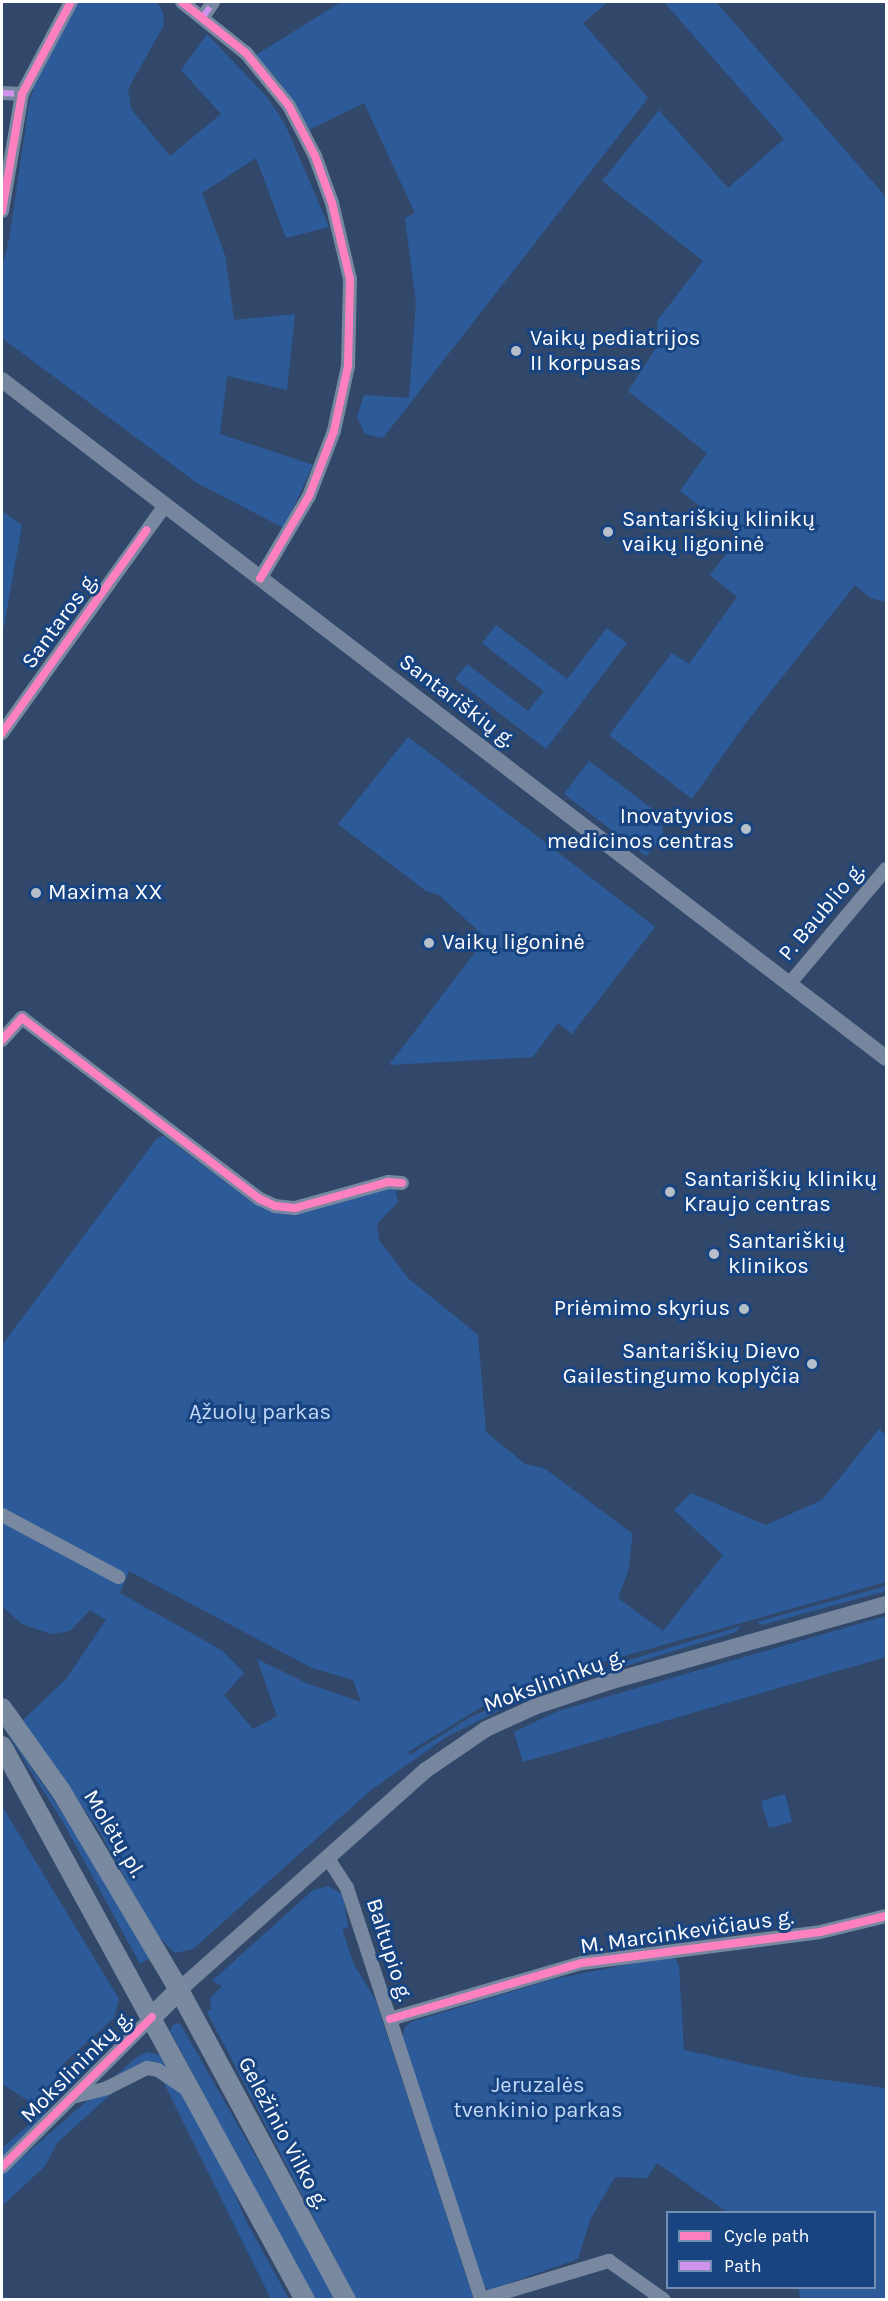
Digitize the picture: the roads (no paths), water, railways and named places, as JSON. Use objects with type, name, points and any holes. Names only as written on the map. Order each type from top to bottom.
[{"type":"highway","name":"Molėtų pl.","points":[[2,1708],[61,1791],[179,1990]]},
{"type":"highway","points":[[2,1746],[152,2017],[304,2300]]},
{"type":"highway","points":[[152,2017],[179,1990]]},
{"type":"highway","name":"Geležinio Vilko g.","points":[[179,1990],[346,2300]]},
{"type":"main road","name":"Santariškių g.","points":[[2,380],[886,1058]]},
{"type":"main road","name":"Mokslininkų g.","points":[[179,1990],[426,1770],[467,1740],[509,1718],[612,1681],[886,1604]]},
{"type":"street","points":[[2,211],[22,94],[71,2]]},
{"type":"street","points":[[182,2],[203,16],[254,61],[303,130],[332,202],[350,279],[348,366],[334,431],[309,496],[260,579]]},
{"type":"street","points":[[203,16],[213,2]]},
{"type":"street","points":[[2,93],[22,94]]},
{"type":"street","name":"Santaros g.","points":[[2,733],[165,505]]},
{"type":"street","name":"P. Baublio g.","points":[[790,983],[886,869]]},
{"type":"street","points":[[2,1040],[22,1018],[260,1199],[275,1206],[295,1208],[388,1182],[402,1183]]},
{"type":"street","points":[[2,1515],[118,1577]]},
{"type":"street","name":"Baltupio g.","points":[[327,1857],[347,1888],[482,2299]]},
{"type":"street","name":"M. Marcinkevičiaus g.","points":[[390,2019],[582,1963],[820,1932],[886,1916]]},
{"type":"street","name":"Mokslininkų g.","points":[[2,2167],[152,2017]]},
{"type":"street","name":"Mokslininkų g.","points":[[74,2097],[107,2088],[147,2068],[158,2070],[192,2093]]},
{"type":"street","points":[[482,2299],[609,2261],[664,2300]]},
{"type":"place","name":"Vaikų pediatrijos II korpusas","points":[[516,351]]},
{"type":"place","name":"Santariškių klinikų vaikų ligoninė","points":[[608,532]]},
{"type":"place","name":"Inovatyvios medicinos centras","points":[[746,829]]},
{"type":"place","name":"Maxima XX","points":[[36,893]]},
{"type":"place","name":"Vaikų ligoninė","points":[[429,943]]},
{"type":"place","name":"Santariškių klinikų Kraujo centras","points":[[670,1192]]},
{"type":"place","name":"Santariškių klinikos","points":[[714,1254]]},
{"type":"place","name":"Priėmimo skyrius","points":[[744,1309]]},
{"type":"place","name":"Santariškių Dievo Gailestingumo koplyčia","points":[[812,1364]]},
{"type":"park label","name":"Ąžuolų parkas","points":[[260,1413]]},
{"type":"park label","name":"Jeruzalės tvenkinio parkas","points":[[538,2098]]}]
